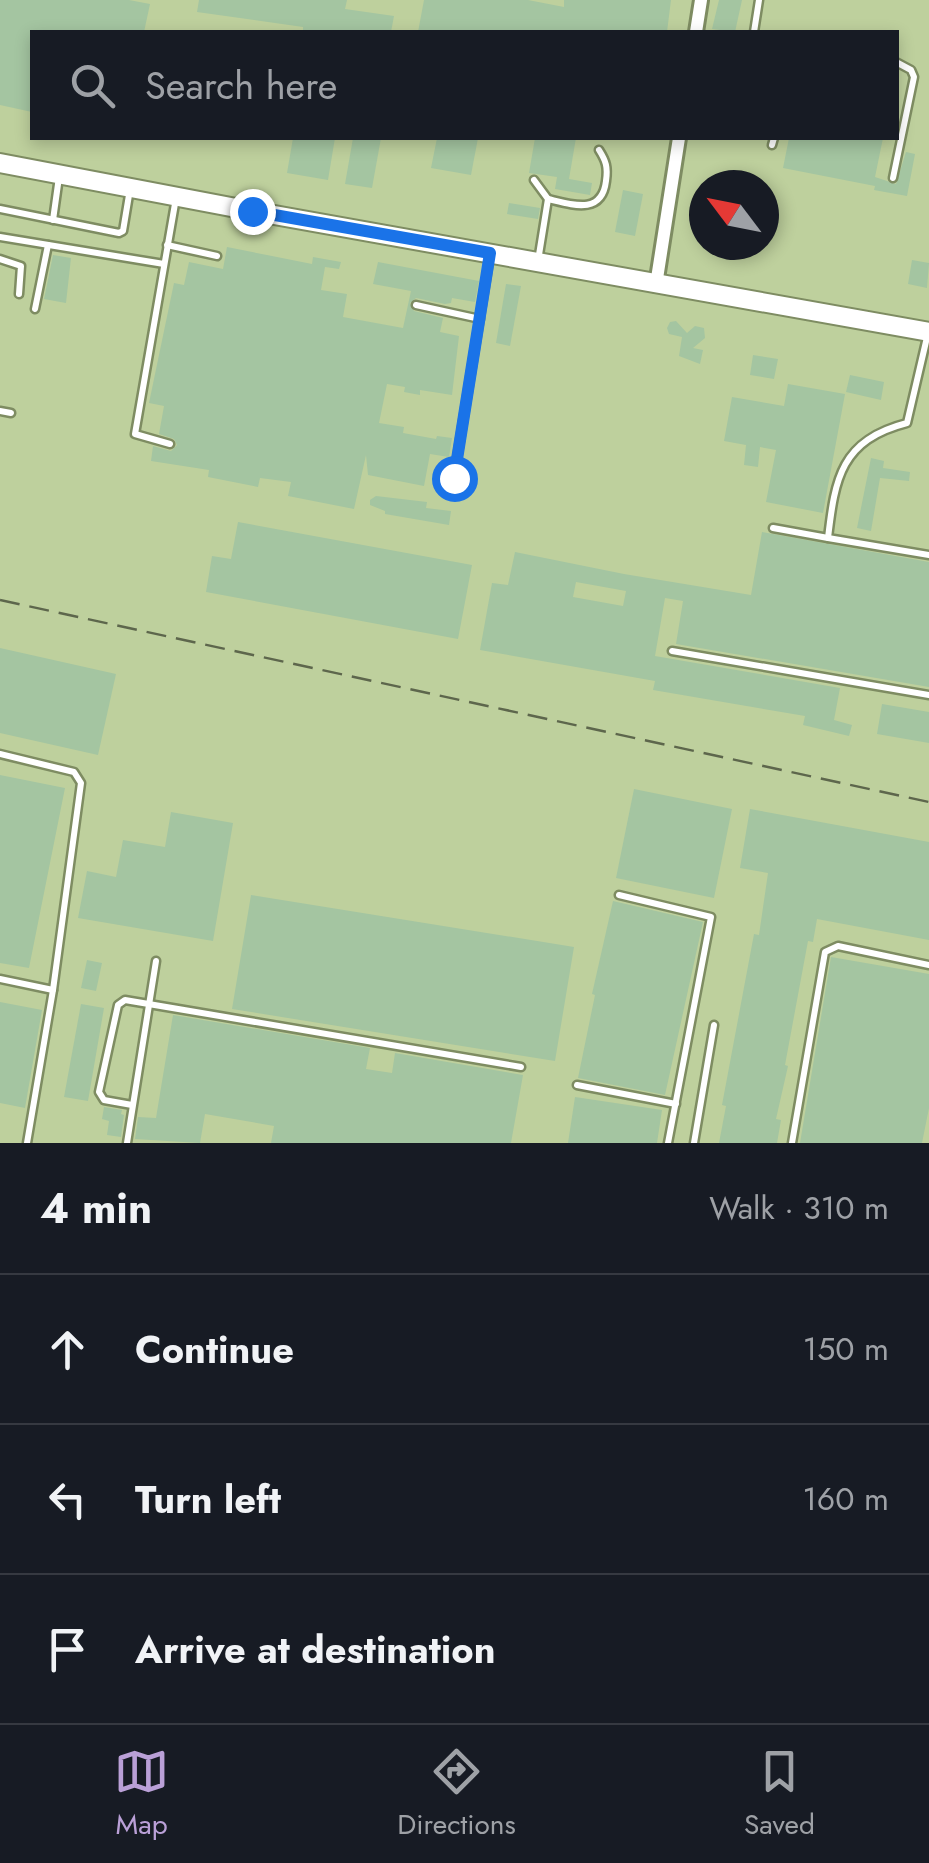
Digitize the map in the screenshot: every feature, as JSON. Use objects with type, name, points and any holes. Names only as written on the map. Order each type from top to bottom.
[{"type":"street","points":[[696,30],[701,0]]},
{"type":"street","points":[[656,285],[680,140]]},
{"type":"street","points":[[0,162],[929,332]]},
{"type":"lane","points":[[754,30],[759,0]]},
{"type":"lane","points":[[893,178],[914,78],[911,70],[899,64]]},
{"type":"lane","points":[[534,180],[548,199],[587,206],[597,203],[604,193],[607,162],[599,150]]},
{"type":"lane","points":[[53,220],[60,174]]},
{"type":"lane","points":[[0,210],[121,233],[130,188]]},
{"type":"lane","points":[[170,444],[135,434],[176,196]]},
{"type":"lane","points":[[538,262],[548,199]]},
{"type":"lane","points":[[0,237],[164,264]]},
{"type":"lane","points":[[167,244],[217,256]]},
{"type":"lane","points":[[35,309],[48,245]]},
{"type":"lane","points":[[454,478],[490,253]]},
{"type":"lane","points":[[0,259],[21,266],[19,294]]},
{"type":"lane","points":[[416,306],[480,318]]},
{"type":"lane","points":[[828,538],[837,480],[846,459],[865,439],[907,423],[929,332]]},
{"type":"lane","points":[[0,411],[11,413]]},
{"type":"lane","points":[[773,528],[929,554]]},
{"type":"lane","points":[[672,651],[929,695]]},
{"type":"lane","points":[[0,754],[74,772],[81,782],[53,990],[27,1143]]},
{"type":"lane","points":[[619,895],[710,918],[668,1143]]},
{"type":"lane","points":[[792,1143],[826,952],[838,946],[929,965]]},
{"type":"lane","points":[[127,1143],[156,962]]},
{"type":"lane","points":[[0,979],[53,990]]},
{"type":"lane","points":[[132,1105],[104,1100],[99,1092],[118,1005],[125,1000],[521,1066]]},
{"type":"lane","points":[[694,1143],[714,1025]]},
{"type":"lane","points":[[578,1085],[676,1104]]},
{"type":"shaded area","points":[[0,0],[929,0],[929,1143],[0,1143]]},
{"type":"building","points":[[0,0],[129,0],[150,4],[144,30],[30,30],[30,112],[0,105]]},
{"type":"building","points":[[199,0],[347,0],[345,9],[394,16],[391,30],[303,30],[197,12]]},
{"type":"building","points":[[424,0],[528,0],[564,7],[564,0],[671,0],[667,30],[418,30]]},
{"type":"building","points":[[719,0],[742,0],[735,30],[712,29]]},
{"type":"building","points":[[293,140],[335,140],[328,180],[287,173]]},
{"type":"building","points":[[353,140],[381,140],[372,188],[345,184]]},
{"type":"building","points":[[437,140],[478,140],[471,175],[431,168]]},
{"type":"building","points":[[535,140],[576,140],[569,179],[592,183],[590,195],[555,189],[557,177],[529,173]]},
{"type":"building","points":[[789,140],[883,140],[875,177],[896,184],[906,152],[915,154],[907,196],[783,168]]},
{"type":"building","points":[[623,190],[643,194],[635,236],[615,232]]},
{"type":"building","points":[[509,203],[540,208],[538,219],[507,214]]},
{"type":"building","points":[[227,247],[312,264],[313,257],[341,262],[339,269],[325,267],[321,290],[347,294],[343,317],[403,328],[411,291],[373,284],[378,262],[479,281],[475,302],[452,298],[451,303],[445,304],[416,298],[410,303],[414,311],[443,318],[440,332],[459,336],[452,395],[420,390],[420,395],[387,384],[379,423],[404,427],[403,433],[452,438],[449,457],[430,454],[424,486],[368,475],[366,455],[354,509],[288,496],[291,482],[260,478],[258,487],[208,477],[209,470],[151,461],[153,446],[171,451],[177,445],[174,439],[159,434],[164,406],[149,403],[174,283],[184,285],[189,262],[223,269]]},
{"type":"building","points":[[53,255],[71,258],[66,303],[44,299]]},
{"type":"building","points":[[912,260],[929,263],[927,288],[908,284]]},
{"type":"building","points":[[506,284],[521,286],[510,346],[496,343]]},
{"type":"building","points":[[676,321],[687,333],[695,326],[704,328],[705,338],[693,348],[703,350],[700,364],[679,356],[682,337],[669,334],[667,328]]},
{"type":"building","points":[[753,355],[778,359],[774,379],[750,375]]},
{"type":"building","points":[[850,375],[884,382],[881,400],[846,392]]},
{"type":"building","points":[[788,384],[845,394],[823,513],[766,502],[776,450],[760,447],[758,467],[744,465],[746,445],[724,441],[732,397],[784,406]]},
{"type":"building","points":[[871,458],[884,461],[883,468],[910,472],[909,481],[880,478],[871,531],[857,528]]},
{"type":"building","points":[[376,496],[427,502],[426,508],[451,511],[449,525],[385,514],[370,505]]},
{"type":"building","points":[[238,522],[472,565],[458,639],[206,592],[212,556],[231,559]]},
{"type":"building","points":[[762,532],[929,562],[929,687],[676,644],[683,601],[665,598],[655,656],[840,688],[834,720],[852,725],[849,736],[803,725],[805,716],[653,690],[655,681],[480,650],[492,583],[508,585],[515,552],[751,595]],"holes":[[[576,582],[626,591],[623,606],[573,597]]]},
{"type":"building","points":[[0,648],[116,674],[98,755],[0,733]]},
{"type":"building","points":[[882,704],[929,712],[929,743],[877,734]]},
{"type":"building","points":[[0,775],[65,788],[29,968],[0,963]]},
{"type":"building","points":[[634,789],[732,809],[714,898],[616,878]]},
{"type":"building","points":[[750,809],[929,842],[929,940],[817,919],[813,942],[808,941],[785,1065],[788,1066],[776,1119],[781,1120],[777,1143],[719,1143],[726,1106],[722,1105],[754,934],[759,935],[768,873],[740,868]]},
{"type":"building","points":[[171,812],[233,823],[213,941],[78,918],[87,871],[116,877],[123,840],[165,847]]},
{"type":"building","points":[[251,895],[574,947],[555,1061],[232,1009]]},
{"type":"building","points":[[613,901],[703,922],[665,1095],[578,1078]]},
{"type":"building","points":[[831,957],[929,974],[929,1108],[922,1143],[800,1143]]},
{"type":"building","points":[[87,960],[102,963],[96,991],[81,988]]},
{"type":"building","points":[[0,1002],[42,1010],[25,1108],[0,1103]]},
{"type":"building","points":[[81,1004],[104,1008],[88,1101],[64,1097]]},
{"type":"building","points":[[173,1015],[370,1048],[366,1069],[392,1073],[395,1053],[523,1075],[511,1143],[271,1143],[274,1126],[205,1114],[200,1143],[135,1139],[138,1117],[156,1118]]},
{"type":"building","points":[[575,1097],[662,1110],[657,1143],[568,1143]]},
{"type":"building","points":[[104,1107],[122,1110],[121,1137],[107,1135],[109,1121],[102,1119]]},
{"type":"railway","points":[[0,600],[929,802]]},
{"type":"route","points":[[252,211],[490,253],[454,478]]}]
